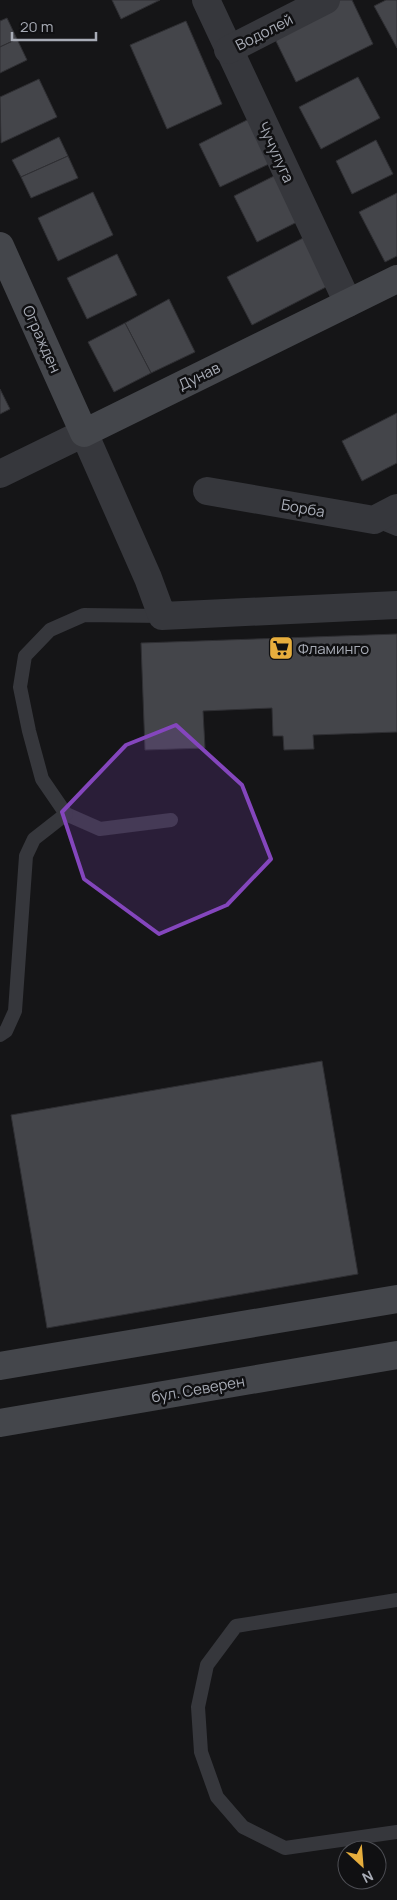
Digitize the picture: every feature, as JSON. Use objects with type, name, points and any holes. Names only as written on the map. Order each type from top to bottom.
[{"type":"main road","name":"Огражден","points":[[2,257],[84,433]]},
{"type":"main road","name":"Дунав","points":[[84,433],[397,279]]},
{"type":"main road","points":[[0,1366],[397,1299]]},
{"type":"main road","name":"бул. Северен","points":[[0,1422],[397,1354]]},
{"type":"street","name":"Чучулуга","points":[[206,0],[348,303]]},
{"type":"street","name":"Водолей","points":[[228,50],[326,0]]},
{"type":"street","name":"Дунав","points":[[0,474],[84,433]]},
{"type":"street","points":[[84,433],[148,578],[162,616],[397,605]]},
{"type":"street","name":"Борба","points":[[207,491],[389,519]]},
{"type":"lane","points":[[162,616],[84,615],[50,630],[25,656],[20,687],[28,731],[42,779],[66,814],[100,829],[171,820]]},
{"type":"lane","points":[[0,1035],[6,1031],[15,1011],[26,856],[34,839],[66,814]]},
{"type":"lane","points":[[397,1600],[236,1626],[207,1665],[198,1708],[201,1752],[217,1796],[243,1827],[285,1848],[397,1832]]},
{"type":"highlighted area","points":[[176,725],[242,785],[271,859],[227,905],[159,934],[84,879],[62,812],[126,745]]},
{"type":"building","points":[[112,0],[160,0],[121,19]]},
{"type":"building","points":[[339,0],[352,0],[373,44],[296,82],[272,33]]},
{"type":"building","points":[[386,0],[397,0],[397,48],[374,6]]},
{"type":"building","points":[[7,18],[17,39],[0,47],[0,21]]},
{"type":"building","points":[[186,21],[222,104],[167,129],[130,45]]},
{"type":"building","points":[[17,39],[27,60],[0,73],[0,47]]},
{"type":"building","points":[[358,77],[380,118],[321,149],[299,107]]},
{"type":"building","points":[[39,79],[57,117],[1,143],[0,97]]},
{"type":"building","points":[[249,119],[271,163],[220,187],[199,144]]},
{"type":"building","points":[[59,137],[68,156],[21,177],[12,160]]},
{"type":"building","points":[[376,140],[393,174],[352,194],[336,161]]},
{"type":"building","points":[[68,156],[78,178],[31,198],[21,177]]},
{"type":"building","points":[[278,174],[301,220],[257,242],[234,196]]},
{"type":"building","points":[[93,192],[113,235],[58,261],[38,218]]},
{"type":"building","points":[[397,193],[397,256],[385,262],[359,212]]},
{"type":"building","points":[[305,237],[330,285],[252,325],[227,277]]},
{"type":"building","points":[[117,254],[137,295],[87,319],[67,278]]},
{"type":"building","points":[[169,299],[195,352],[151,373],[125,323]]},
{"type":"building","points":[[125,323],[151,373],[114,392],[88,342]]},
{"type":"building","points":[[0,389],[10,409],[0,414]]},
{"type":"building","points":[[397,413],[397,463],[362,481],[342,441]]},
{"type":"building","points":[[397,634],[397,732],[313,735],[314,749],[284,750],[283,736],[273,736],[272,708],[203,711],[205,748],[145,750],[141,643]]},
{"type":"building","points":[[322,1061],[358,1274],[47,1328],[11,1115]]},
{"type":"place","name":"Фламинго","points":[[281,648]]}]
